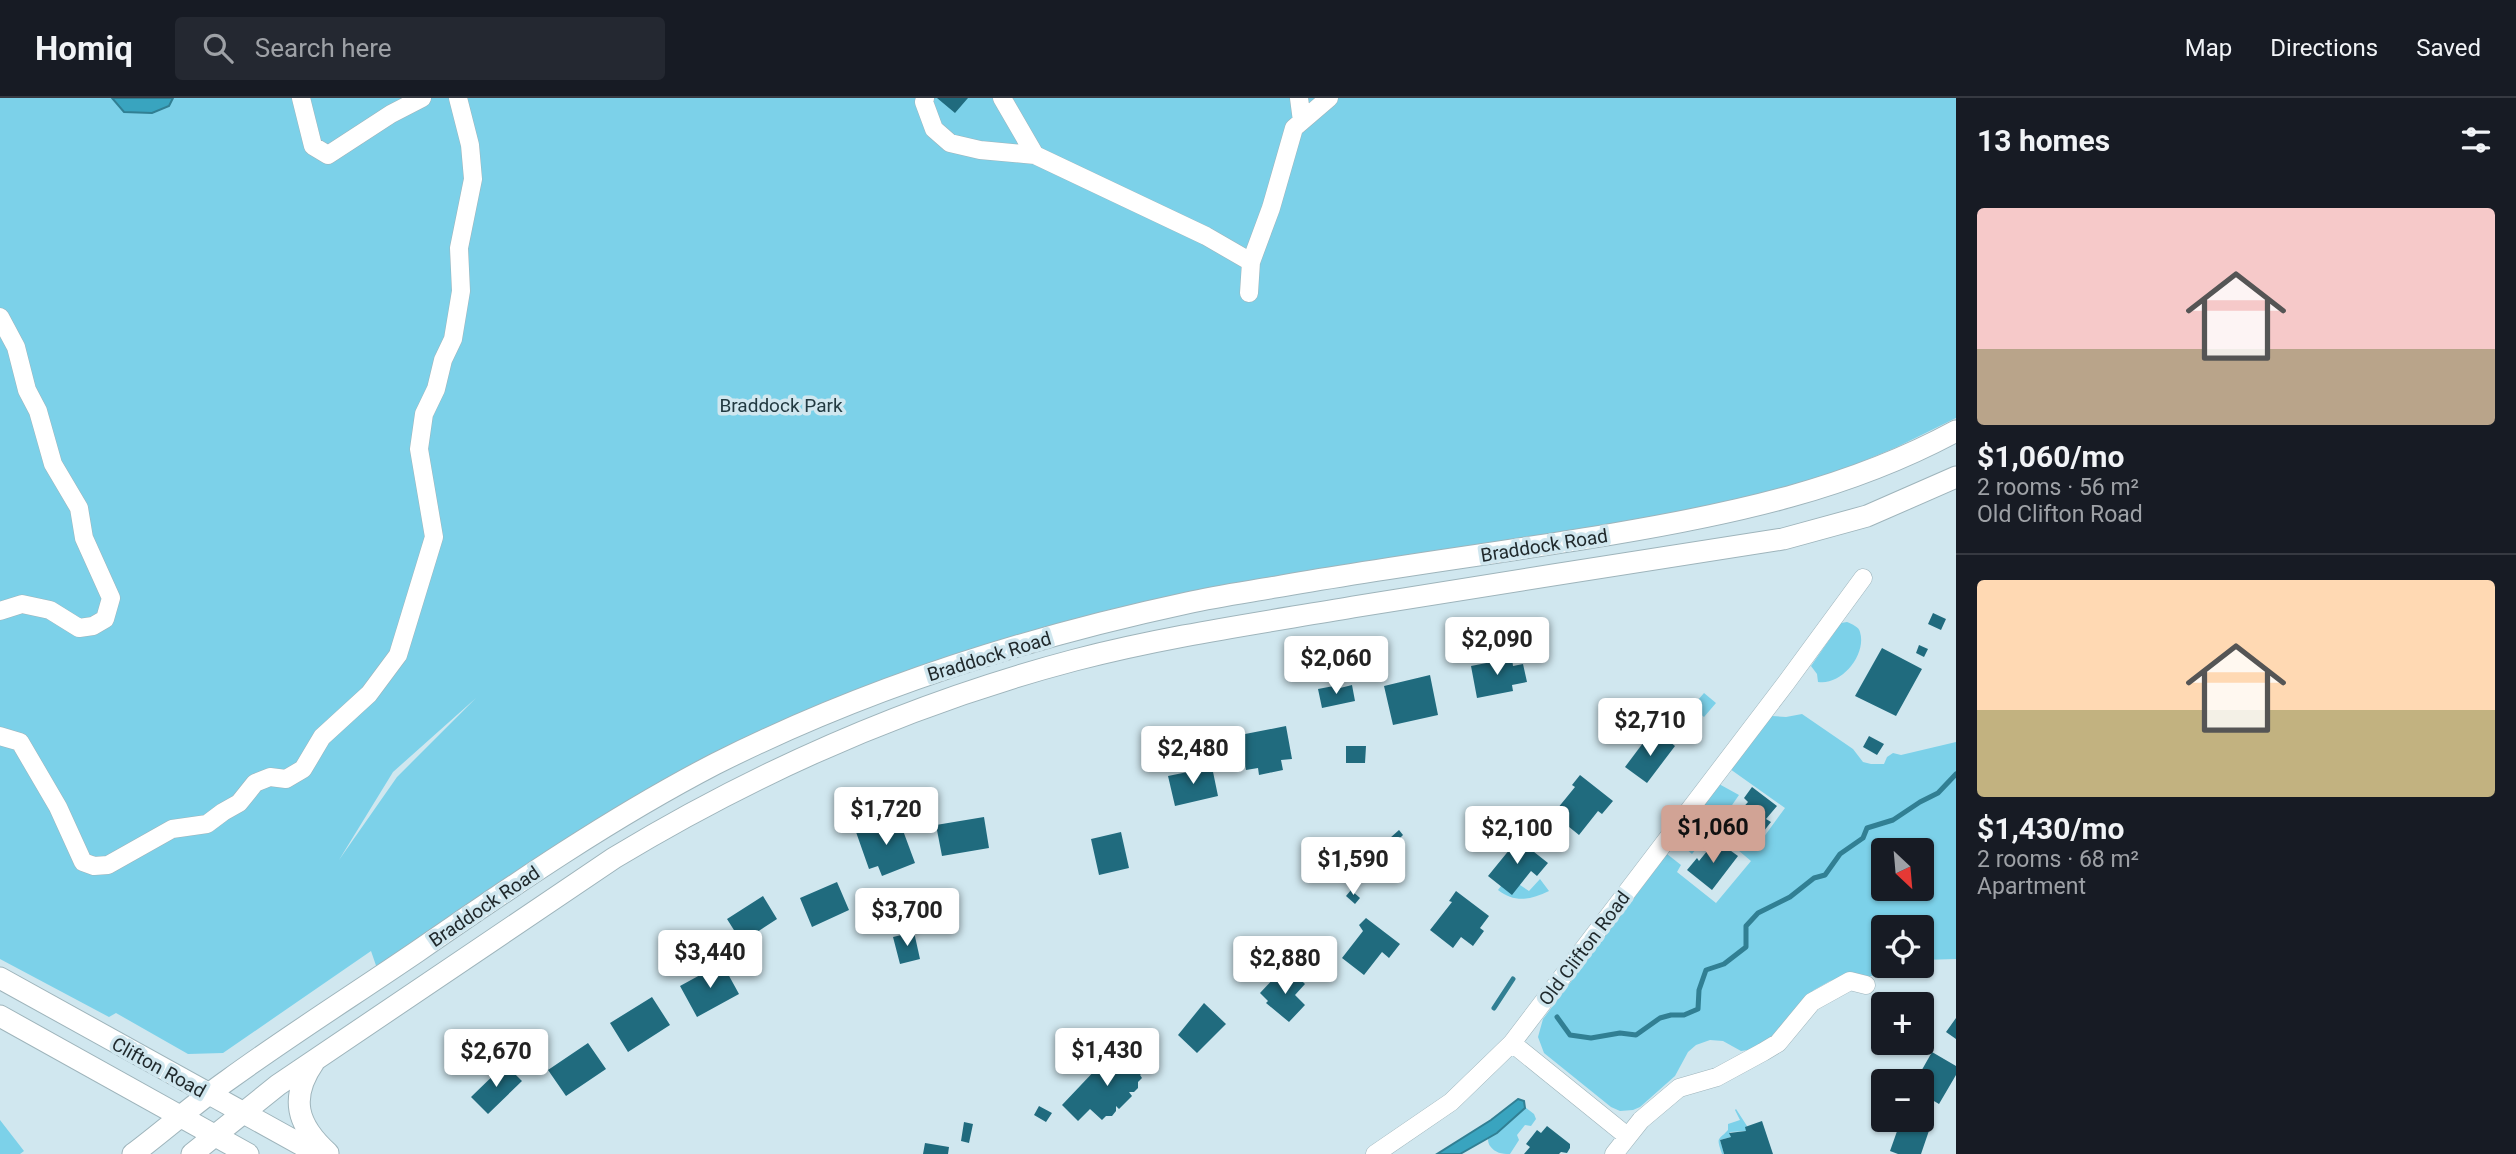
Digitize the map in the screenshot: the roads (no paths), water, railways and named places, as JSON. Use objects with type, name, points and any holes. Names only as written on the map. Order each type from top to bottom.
[{"type":"main road","name":"Braddock Road","points":[[133,1154],[208,1095],[547,862],[636,807],[718,763],[856,701],[992,652],[1097,623],[1192,601],[1547,545],[1689,521],[1756,506],[1859,475],[1956,431]]},
{"type":"main road","name":"Braddock Road","points":[[192,1154],[315,1060],[544,904],[671,823],[804,757],[879,724],[1072,661],[1157,639],[1783,539],[1867,516],[1956,477]]},
{"type":"main road","name":"Clifton Road","points":[[0,978],[318,1154]]},
{"type":"main road","name":"Clifton Road","points":[[0,1016],[248,1154]]},
{"type":"main road","points":[[315,1060],[302,1081],[298,1104],[309,1133],[330,1154]]},
{"type":"street","points":[[301,98],[313,146],[328,155],[391,114],[422,98]]},
{"type":"street","points":[[0,736],[20,742],[58,807],[83,862],[94,866],[108,865],[172,829],[207,824],[239,803],[255,783],[270,777],[286,779],[303,769],[322,737],[369,694],[398,655],[434,537],[419,449],[424,414],[436,389],[443,360],[453,339],[461,291],[459,248],[473,179],[470,145],[458,98]]},
{"type":"street","points":[[925,98],[934,129],[950,143],[980,150],[1035,155],[1206,236],[1251,262]]},
{"type":"street","points":[[1002,98],[1035,155]]},
{"type":"street","points":[[1299,98],[1302,121]]},
{"type":"street","points":[[1248,293],[1251,262],[1271,208],[1294,128],[1329,98]]},
{"type":"street","points":[[0,317],[16,347],[27,390],[38,411],[53,464],[79,508],[84,538],[111,598],[106,619],[93,626],[79,628],[50,610],[22,604],[0,611]]},
{"type":"street","name":"Old Clifton Road","points":[[1375,1154],[1451,1102],[1512,1043],[1863,578]]},
{"type":"street","points":[[1614,1154],[1627,1136],[1657,1105],[1679,1087],[1717,1077],[1778,1043],[1812,1002],[1850,981],[1866,985]]},
{"type":"street","points":[[1512,1043],[1627,1136]]},
{"type":"waterway","points":[[1557,1017],[1570,1035],[1591,1038],[1620,1033],[1636,1035],[1660,1018],[1684,1015],[1698,1009],[1699,990],[1706,970],[1724,964],[1746,947],[1746,926],[1758,913],[1790,897],[1814,878],[1825,875],[1840,854],[1863,838],[1867,828],[1893,820],[1938,793],[1956,774]]},
{"type":"waterway","points":[[1494,1008],[1513,979]]},
{"type":"park label","name":"Braddock Park","points":[[781,405]]}]
